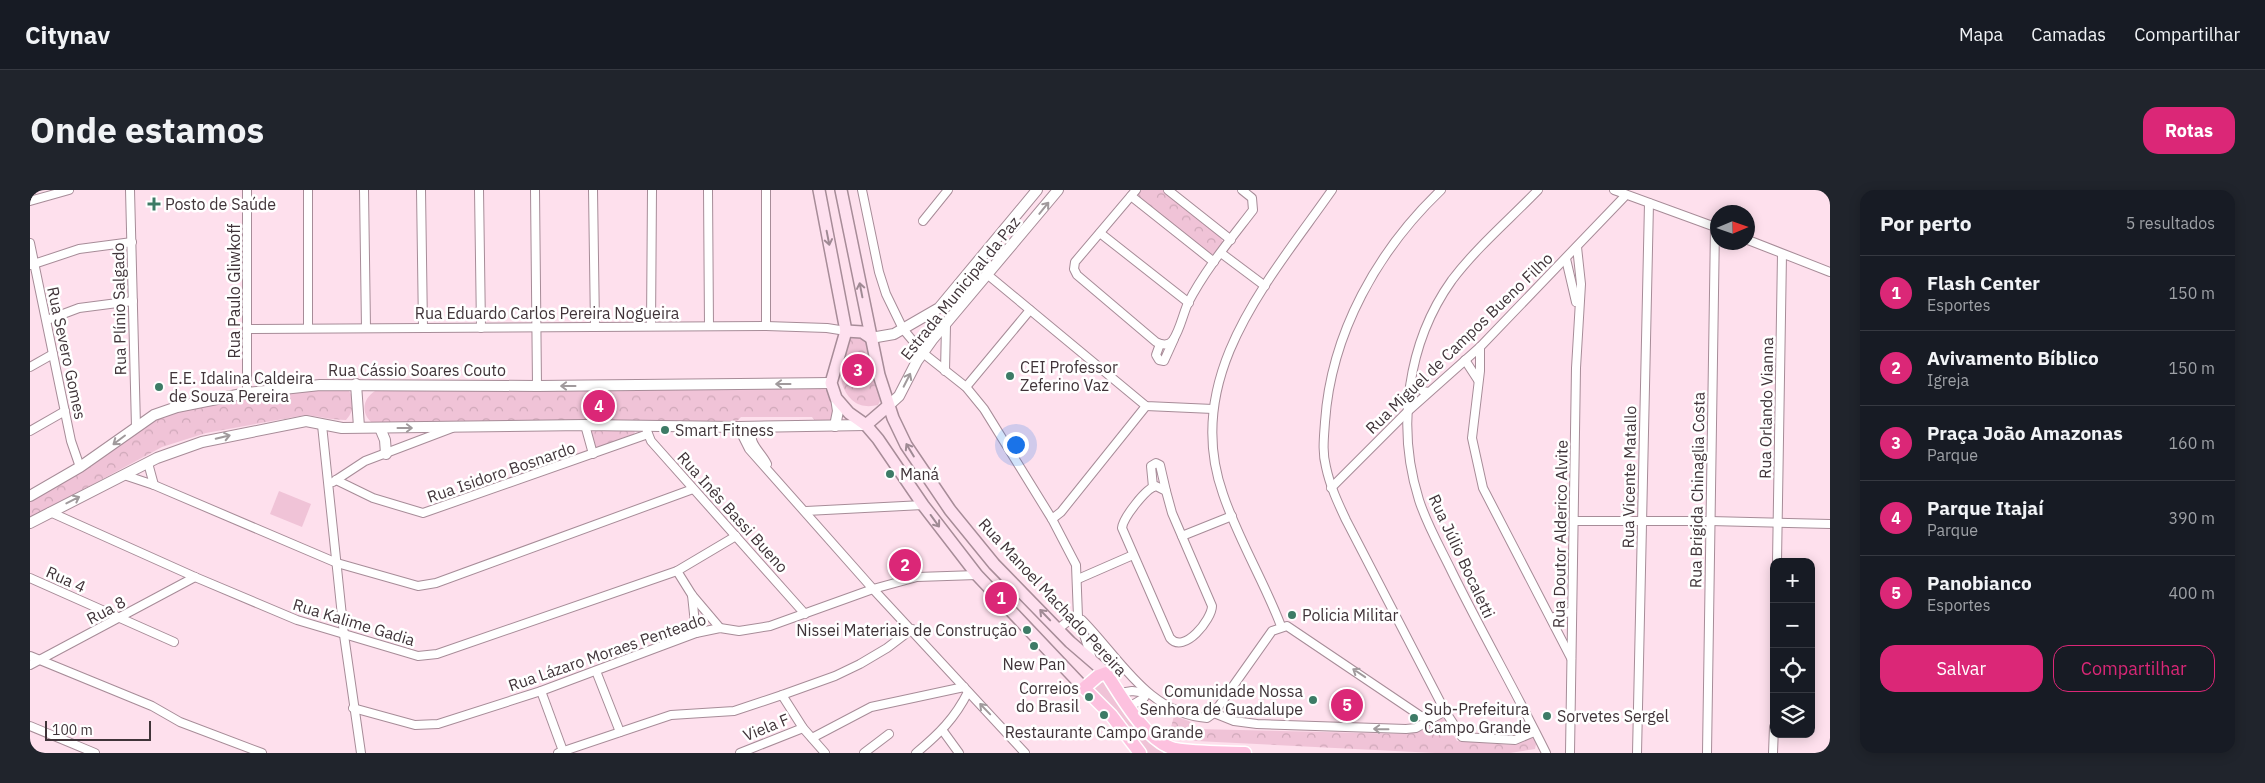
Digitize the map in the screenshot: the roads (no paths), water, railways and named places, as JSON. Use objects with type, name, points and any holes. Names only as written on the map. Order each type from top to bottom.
[{"type":"main road","points":[[819,190],[846,331],[831,383],[836,398],[849,413],[866,424],[917,502],[977,575],[1111,715],[1140,753]]},
{"type":"main road","name":"Rua Manoel Machado Pereira","points":[[841,190],[871,338],[888,406],[906,445],[950,510],[994,564],[1058,629],[1106,673],[1129,706],[1151,734],[1160,742],[1176,751],[1245,753]]},
{"type":"main road","points":[[846,331],[862,332],[871,338]]},
{"type":"main road","points":[[866,424],[888,406]]},
{"type":"main road","points":[[1084,688],[1098,676],[1106,673]]},
{"type":"street","points":[[30,201],[69,190]]},
{"type":"street","name":"Rua Plínio Salgado","points":[[130,190],[136,426]]},
{"type":"street","name":"Rua Paulo Gliwkoff","points":[[247,190],[248,393]]},
{"type":"street","points":[[308,190],[308,327]]},
{"type":"street","points":[[364,190],[366,328]]},
{"type":"street","points":[[421,190],[423,328]]},
{"type":"street","points":[[479,190],[480,328]]},
{"type":"street","points":[[535,190],[537,386]]},
{"type":"street","points":[[593,190],[595,327]]},
{"type":"street","points":[[651,326],[652,190]]},
{"type":"street","points":[[708,190],[709,326]]},
{"type":"street","points":[[766,190],[766,326]]},
{"type":"street","points":[[862,190],[879,272],[886,294],[903,329],[923,353],[966,387],[994,423],[1052,519],[1076,565],[1078,578],[1078,618],[1092,661]]},
{"type":"street","points":[[923,221],[948,190]]},
{"type":"street","name":"Estrada Municipal da Paz","points":[[871,338],[890,336],[939,308],[1037,190]]},
{"type":"street","name":"Estrada Municipal da Paz","points":[[888,406],[899,396],[923,353],[1058,190]]},
{"type":"street","points":[[1168,190],[1231,240]]},
{"type":"street","points":[[1160,344],[1156,355],[1158,360],[1164,361],[1189,303],[1214,262],[1254,208],[1252,198],[1242,190]]},
{"type":"street","points":[[1281,626],[1223,494],[1217,471],[1213,434],[1213,409],[1222,369],[1232,341],[1265,286],[1331,190]]},
{"type":"street","points":[[1441,190],[1414,215],[1388,250],[1363,291],[1339,346],[1326,401],[1323,445],[1325,466],[1346,520],[1445,711],[1462,737],[1515,740],[1534,732]]},
{"type":"street","name":"Rua Júlio Bocaletti","points":[[1538,190],[1488,238],[1452,280],[1425,328],[1415,357],[1407,412],[1410,463],[1419,501],[1462,591],[1546,753]]},
{"type":"street","points":[[1614,190],[1710,226]]},
{"type":"street","points":[[1174,339],[1169,343],[1160,344],[1074,272],[1075,262],[1133,193],[1214,262]]},
{"type":"street","name":"Rua Miguel de Campos Bueno Filho","points":[[1332,488],[1407,412],[1480,347],[1626,195]]},
{"type":"street","name":"Rua Vicente Matallo","points":[[1637,753],[1649,202]]},
{"type":"street","points":[[1100,233],[1189,303]]},
{"type":"street","points":[[32,264],[79,249],[132,242]]},
{"type":"street","name":"Rua Severo Gomes","points":[[30,243],[32,264],[47,320],[71,441],[80,467]]},
{"type":"street","points":[[1755,243],[1830,272]]},
{"type":"street","name":"Rua Doutor Alderico Alvite","points":[[1570,753],[1578,316],[1581,284],[1577,247]]},
{"type":"street","name":"Rua Brigida Chinaglia Costa","points":[[1707,753],[1716,250]]},
{"type":"street","points":[[1221,253],[1265,286]]},
{"type":"street","name":"Rua Orlando Vianna","points":[[1777,558],[1782,254]]},
{"type":"street","name":"Rua Doutor Alderico Alvite","points":[[1566,258],[1574,286],[1578,316]]},
{"type":"street","points":[[975,266],[1146,406],[1213,409]]},
{"type":"street","points":[[47,320],[78,308],[132,301]]},
{"type":"street","points":[[966,387],[1030,310]]},
{"type":"street","points":[[945,371],[946,325]]},
{"type":"street","name":"Rua Eduardo Carlos Pereira Nogueira","points":[[248,329],[308,327],[766,326],[827,328],[846,331]]},
{"type":"street","points":[[1480,347],[1472,438],[1483,488],[1572,660]]},
{"type":"street","points":[[30,367],[54,354]]},
{"type":"street","points":[[1465,360],[1478,380]]},
{"type":"street","name":"Rua Cássio Soares Couto","points":[[30,496],[80,467],[154,415],[177,407],[248,393],[320,384],[537,386],[831,383]]},
{"type":"street","points":[[1411,383],[1428,392]]},
{"type":"street","points":[[356,384],[358,427]]},
{"type":"street","points":[[834,426],[838,411],[836,398]]},
{"type":"street","points":[[1052,519],[1061,512],[1146,406]]},
{"type":"street","points":[[30,431],[65,411]]},
{"type":"street","points":[[30,523],[148,463],[202,442],[248,431],[306,421],[331,428],[585,425],[646,430],[866,424]]},
{"type":"street","points":[[322,425],[332,482],[344,635],[353,708],[361,753]]},
{"type":"street","points":[[585,425],[593,454]]},
{"type":"street","points":[[738,427],[745,444],[873,589],[1025,753]]},
{"type":"street","points":[[754,427],[751,438],[752,444],[762,455],[768,470]]},
{"type":"street","points":[[380,428],[385,440],[386,454]]},
{"type":"street","points":[[332,482],[365,461],[452,428]]},
{"type":"street","name":"Rua Isidoro Bosnardo","points":[[332,482],[413,512],[423,513],[593,454],[646,430]]},
{"type":"street","name":"Rua Inês Bassi Bueno","points":[[646,430],[651,441],[805,614]]},
{"type":"street","points":[[148,463],[154,485]]},
{"type":"street","points":[[1156,463],[1160,465],[1166,491],[1212,609],[1186,642],[1177,643],[1170,638],[1123,531],[1123,523],[1153,486],[1151,466],[1156,463]]},
{"type":"street","points":[[124,475],[154,485],[337,563],[418,586],[427,585],[565,537],[693,489]]},
{"type":"street","points":[[1153,486],[1159,486],[1166,491]]},
{"type":"street","points":[[806,512],[917,502]]},
{"type":"street","name":"Rua Kalime Gadia","points":[[50,512],[297,620],[418,656],[437,654],[677,571],[736,536]]},
{"type":"street","points":[[1182,536],[1232,516]]},
{"type":"street","points":[[1574,522],[1641,520],[1830,524]]},
{"type":"street","points":[[1078,578],[1133,555]]},
{"type":"street","points":[[956,576],[969,565]]},
{"type":"street","points":[[677,571],[692,595],[720,628]]},
{"type":"street","name":"Rua Lázaro Moraes Penteado","points":[[353,708],[424,726],[541,691],[696,634],[720,628],[748,631],[805,614],[873,589],[917,577],[977,575]]},
{"type":"street","name":"Rua 8","points":[[30,665],[195,577]]},
{"type":"street","name":"Rua 4","points":[[30,578],[174,642]]},
{"type":"street","points":[[692,595],[696,634]]},
{"type":"street","points":[[1551,618],[1572,610]]},
{"type":"street","points":[[1058,629],[1072,618],[1078,618]]},
{"type":"street","name":"Rua Manoel Machado Pereira","points":[[1078,618],[1147,693],[1176,711],[1188,715],[1207,718],[1214,713],[1234,721],[1308,728],[1406,730],[1416,728],[1445,711]]},
{"type":"street","points":[[1214,713],[1272,631],[1281,626],[1294,629],[1428,721]]},
{"type":"street","points":[[541,691],[561,752],[671,715],[734,711],[782,695],[835,676],[860,664],[887,648],[912,629]]},
{"type":"street","points":[[30,656],[152,706],[180,722],[262,753]]},
{"type":"street","points":[[596,670],[620,732]]},
{"type":"street","points":[[916,753],[942,731],[953,718],[966,689]]},
{"type":"street","points":[[812,738],[871,708],[966,689]]},
{"type":"street","name":"Rua Manoel Machado Pereira","points":[[1120,694],[1132,691],[1147,693]]},
{"type":"street","points":[[1129,706],[1144,698],[1147,693]]},
{"type":"street","points":[[782,695],[802,728],[824,753]]},
{"type":"street","points":[[30,726],[95,753]]},
{"type":"street","name":"Viela F","points":[[740,753],[802,728]]},
{"type":"street","points":[[942,731],[960,753]]},
{"type":"street","points":[[864,753],[889,734]]},
{"type":"street","points":[[1773,753],[1774,738]]},
{"type":"street","points":[[1131,739],[1133,753]]},
{"type":"street","points":[[355,753],[359,742]]},
{"type":"street","points":[[584,744],[587,753]]},
{"type":"place","name":"Posto de Saúde","points":[[154,204]]},
{"type":"place","name":"Praça João Amazonas","points":[[858,370]]},
{"type":"place","name":"CEI Professor Zeferino Vaz","points":[[1010,376]]},
{"type":"place","name":"E.E. Idalina Caldeira de Souza Pereira","points":[[159,387]]},
{"type":"place","name":"Parque Itajaí","points":[[599,406]]},
{"type":"place","name":"Smart Fitness","points":[[665,430]]},
{"type":"place","name":"Maná","points":[[890,474]]},
{"type":"place","name":"Avivamento Bíblico","points":[[905,565]]},
{"type":"place","name":"Flash Center","points":[[1001,598]]},
{"type":"place","name":"Policia Militar","points":[[1292,615]]},
{"type":"place","name":"Nissei Materiais de Construção","points":[[1027,630]]},
{"type":"place","name":"New Pan","points":[[1034,646]]},
{"type":"place","name":"Correios do Brasil","points":[[1089,697]]},
{"type":"place","name":"Comunidade Nossa Senhora de Guadalupe","points":[[1313,700]]},
{"type":"place","name":"Panobianco","points":[[1347,705]]},
{"type":"place","name":"Restaurante Campo Grande","points":[[1104,715]]},
{"type":"place","name":"Sorvetes Sergel","points":[[1547,716]]},
{"type":"place","name":"Sub-Prefeitura Campo Grande","points":[[1414,718]]}]
